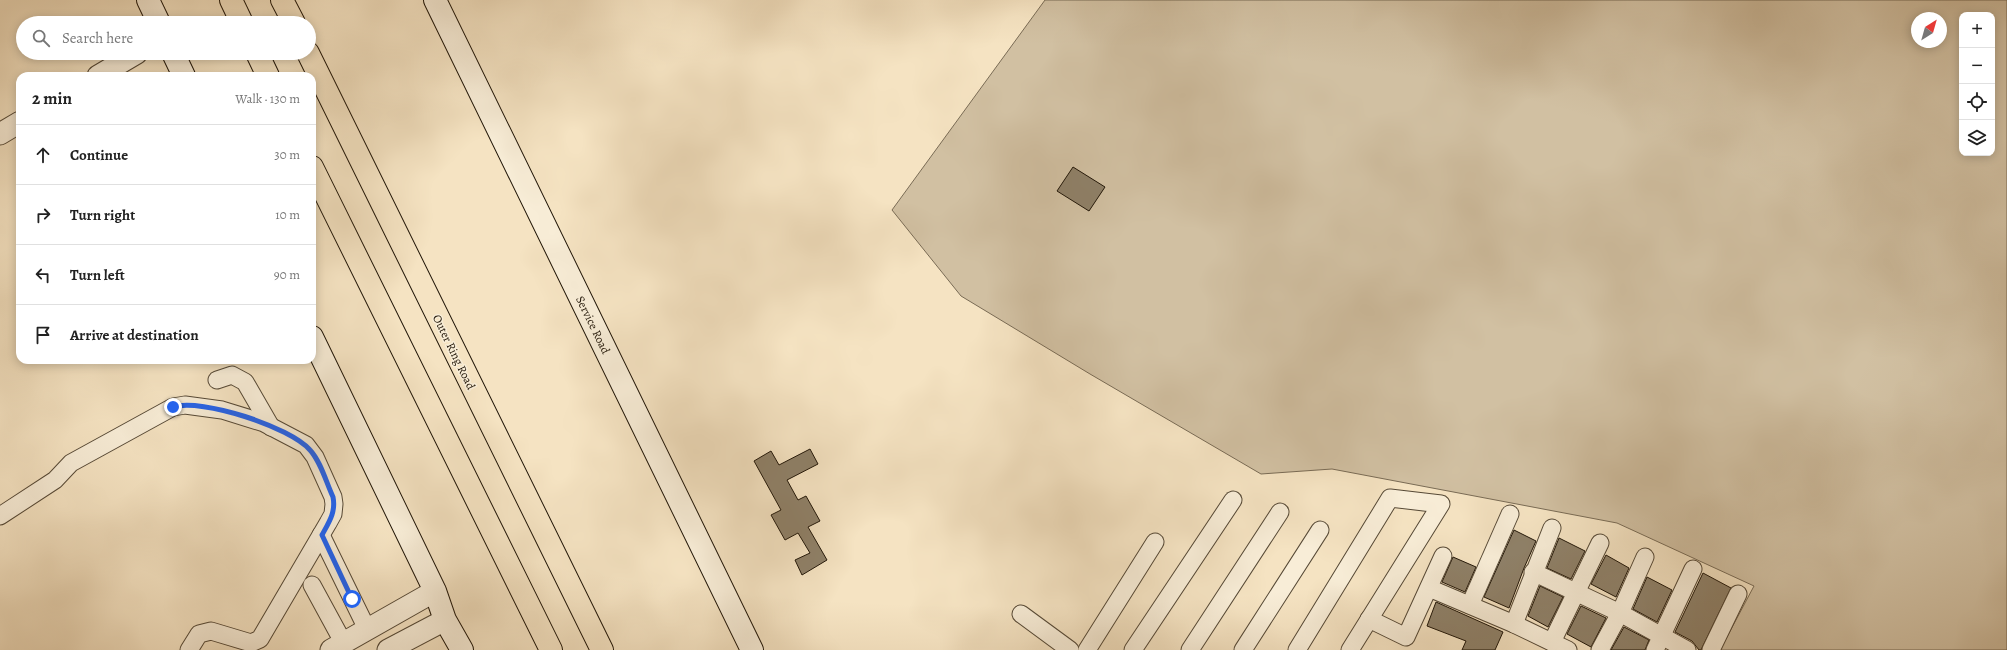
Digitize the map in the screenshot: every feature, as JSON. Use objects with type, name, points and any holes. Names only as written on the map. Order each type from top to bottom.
[{"type":"highway","points":[[231,0],[239,16]]},
{"type":"highway","points":[[282,0],[290,16]]},
{"type":"highway","points":[[260,60],[266,72]]},
{"type":"highway","name":"Outer Ring Road","points":[[311,60],[602,650]]},
{"type":"highway","points":[[316,175],[550,650]]},
{"type":"main road","points":[[148,0],[156,16]]},
{"type":"main road","name":"Service Road","points":[[434,0],[752,650]]},
{"type":"main road","points":[[176,60],[182,72]]},
{"type":"main road","points":[[316,345],[435,591],[445,620],[462,650]]},
{"type":"street","points":[[105,72],[125,60]]},
{"type":"street","points":[[0,134],[16,124]]},
{"type":"street","points":[[217,380],[226,375],[232,374],[242,379],[271,427]]},
{"type":"street","points":[[0,516],[55,480],[71,463],[173,407],[185,405],[222,410],[271,427],[299,440],[311,450],[315,457],[333,497],[333,514],[260,638],[252,643],[211,631],[205,632],[199,634],[189,650]]},
{"type":"street","points":[[1297,650],[1390,498],[1441,504],[1350,650]]},
{"type":"street","points":[[1132,650],[1233,500]]},
{"type":"street","points":[[1190,650],[1280,512]]},
{"type":"street","points":[[1470,605],[1510,514]]},
{"type":"street","points":[[1514,624],[1533,572],[1552,528]]},
{"type":"street","points":[[1243,650],[1320,530]]},
{"type":"street","points":[[322,535],[367,629]]},
{"type":"street","points":[[1087,650],[1155,542]]},
{"type":"street","points":[[1552,642],[1600,543]]},
{"type":"street","points":[[1369,619],[1406,637],[1443,556]]},
{"type":"street","points":[[1600,650],[1620,613],[1645,557]]},
{"type":"street","points":[[1658,644],[1693,569]]},
{"type":"street","points":[[1533,572],[1620,613],[1658,644],[1687,650]]},
{"type":"street","points":[[312,585],[337,646],[435,591]]},
{"type":"street","points":[[1429,588],[1514,624],[1568,650]]},
{"type":"street","points":[[1712,650],[1738,594]]},
{"type":"street","points":[[1021,614],[1070,650]]},
{"type":"street","points":[[388,650],[445,620]]},
{"type":"shaded area","points":[[1045,0],[2007,0],[2007,650],[1720,650],[1754,586],[1617,523],[1332,469],[1261,474],[1090,374],[961,296],[892,210]]},
{"type":"building","points":[[1073,167],[1105,187],[1089,211],[1057,191]]},
{"type":"building","points":[[810,449],[818,464],[787,480],[798,500],[806,496],[820,521],[808,527],[827,560],[802,575],[795,560],[810,553],[798,533],[785,540],[771,515],[781,510],[754,461],[771,451],[779,465]]},
{"type":"building","points":[[1514,530],[1536,541],[1509,608],[1484,597]]},
{"type":"building","points":[[1559,538],[1585,551],[1571,579],[1547,568]]},
{"type":"building","points":[[1606,555],[1629,568],[1616,597],[1591,584]]},
{"type":"building","points":[[1453,557],[1476,567],[1465,592],[1442,582]]},
{"type":"building","points":[[1703,573],[1731,588],[1701,650],[1699,650],[1692,641],[1675,632]]},
{"type":"building","points":[[1647,577],[1672,590],[1657,622],[1633,609]]},
{"type":"building","points":[[1540,586],[1563,597],[1548,627],[1528,616]]},
{"type":"building","points":[[1436,602],[1503,632],[1495,650],[1462,650],[1466,641],[1427,626]]},
{"type":"building","points":[[1581,606],[1606,618],[1591,647],[1567,634]]},
{"type":"building","points":[[1624,627],[1649,640],[1645,650],[1611,650]]},
{"type":"route","points":[[173,407],[185,405],[222,410],[264,423],[299,440],[311,450],[333,497],[334,504],[333,514],[322,535],[352,599]]}]
